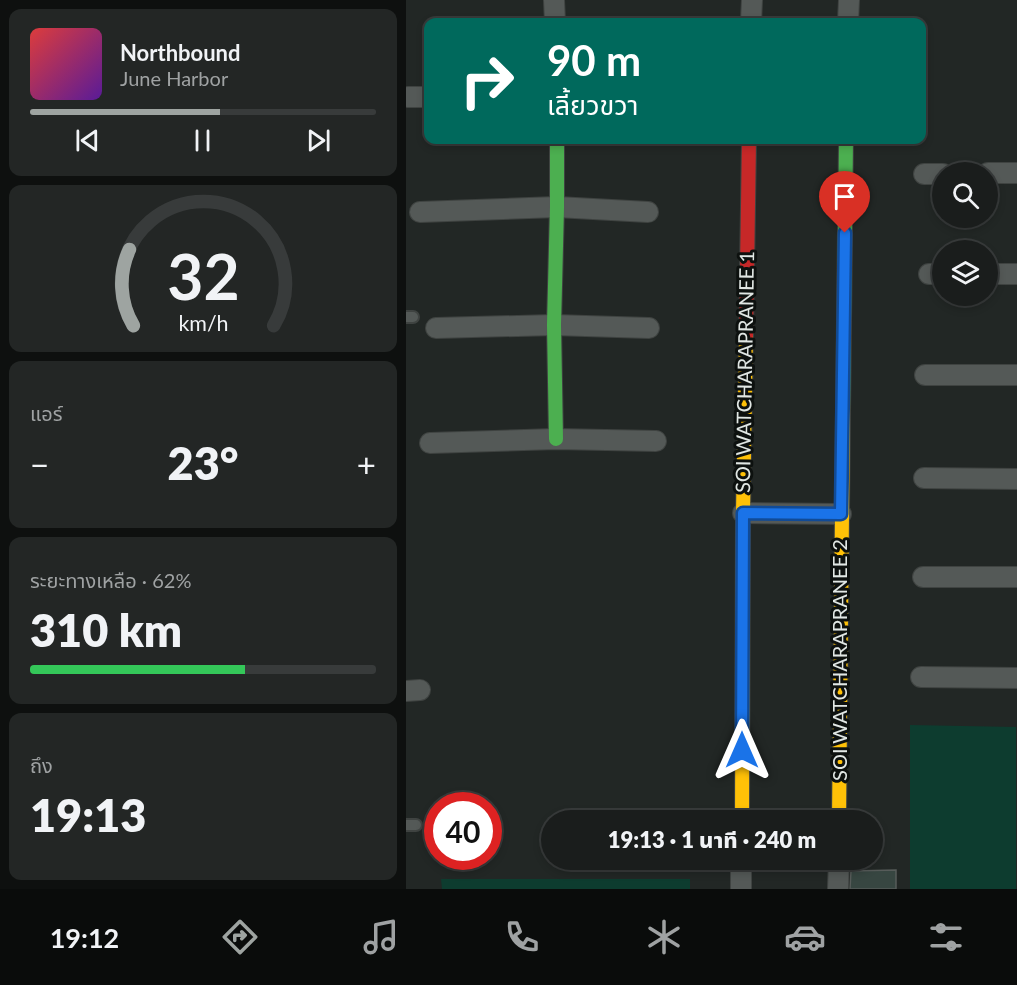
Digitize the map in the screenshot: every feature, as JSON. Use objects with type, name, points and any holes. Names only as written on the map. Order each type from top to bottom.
[{"type":"street","points":[[554,0],[555,18]]},
{"type":"street","points":[[751,18],[752,0]]},
{"type":"street","points":[[848,18],[849,0]]},
{"type":"street","points":[[408,97],[424,97]]},
{"type":"street","points":[[556,439],[554,325],[557,144]]},
{"type":"street","name":"SOI WATCHARAPRANEE 1","points":[[742,810],[743,513],[749,144]]},
{"type":"street","name":"SOI WATCHARAPRANEE 2","points":[[839,810],[846,144]]},
{"type":"street","points":[[998,173],[1016,173]]},
{"type":"street","points":[[420,212],[557,207],[648,212]]},
{"type":"street","points":[[998,274],[1016,274]]},
{"type":"street","points":[[436,328],[554,325],[649,328]]},
{"type":"street","points":[[925,375],[1016,375]]},
{"type":"street","points":[[430,443],[556,439],[656,441]]},
{"type":"street","points":[[924,478],[1016,478]]},
{"type":"street","points":[[743,513],[841,514]]},
{"type":"street","points":[[923,577],[1016,576]]},
{"type":"street","points":[[921,677],[1016,678]]},
{"type":"street","points":[[741,870],[741,889]]},
{"type":"street","points":[[838,889],[839,870]]},
{"type":"green space","points":[[910,725],[1016,727],[1016,889],[910,889]]},
{"type":"green space","points":[[441,879],[690,879],[690,889],[442,889]]},
{"type":"building","points":[[896,870],[896,889],[850,889],[851,871]]},
{"type":"traffic: fast","points":[[556,439],[554,325],[557,144]]},
{"type":"traffic: fast","points":[[843,412],[846,144]]},
{"type":"traffic: slow","points":[[742,810],[746,336]]},
{"type":"traffic: slow","points":[[839,810],[843,412]]},
{"type":"traffic: jam","points":[[746,336],[749,144]]},
{"type":"route","points":[[742,750],[743,513],[841,514],[845,233]]}]
